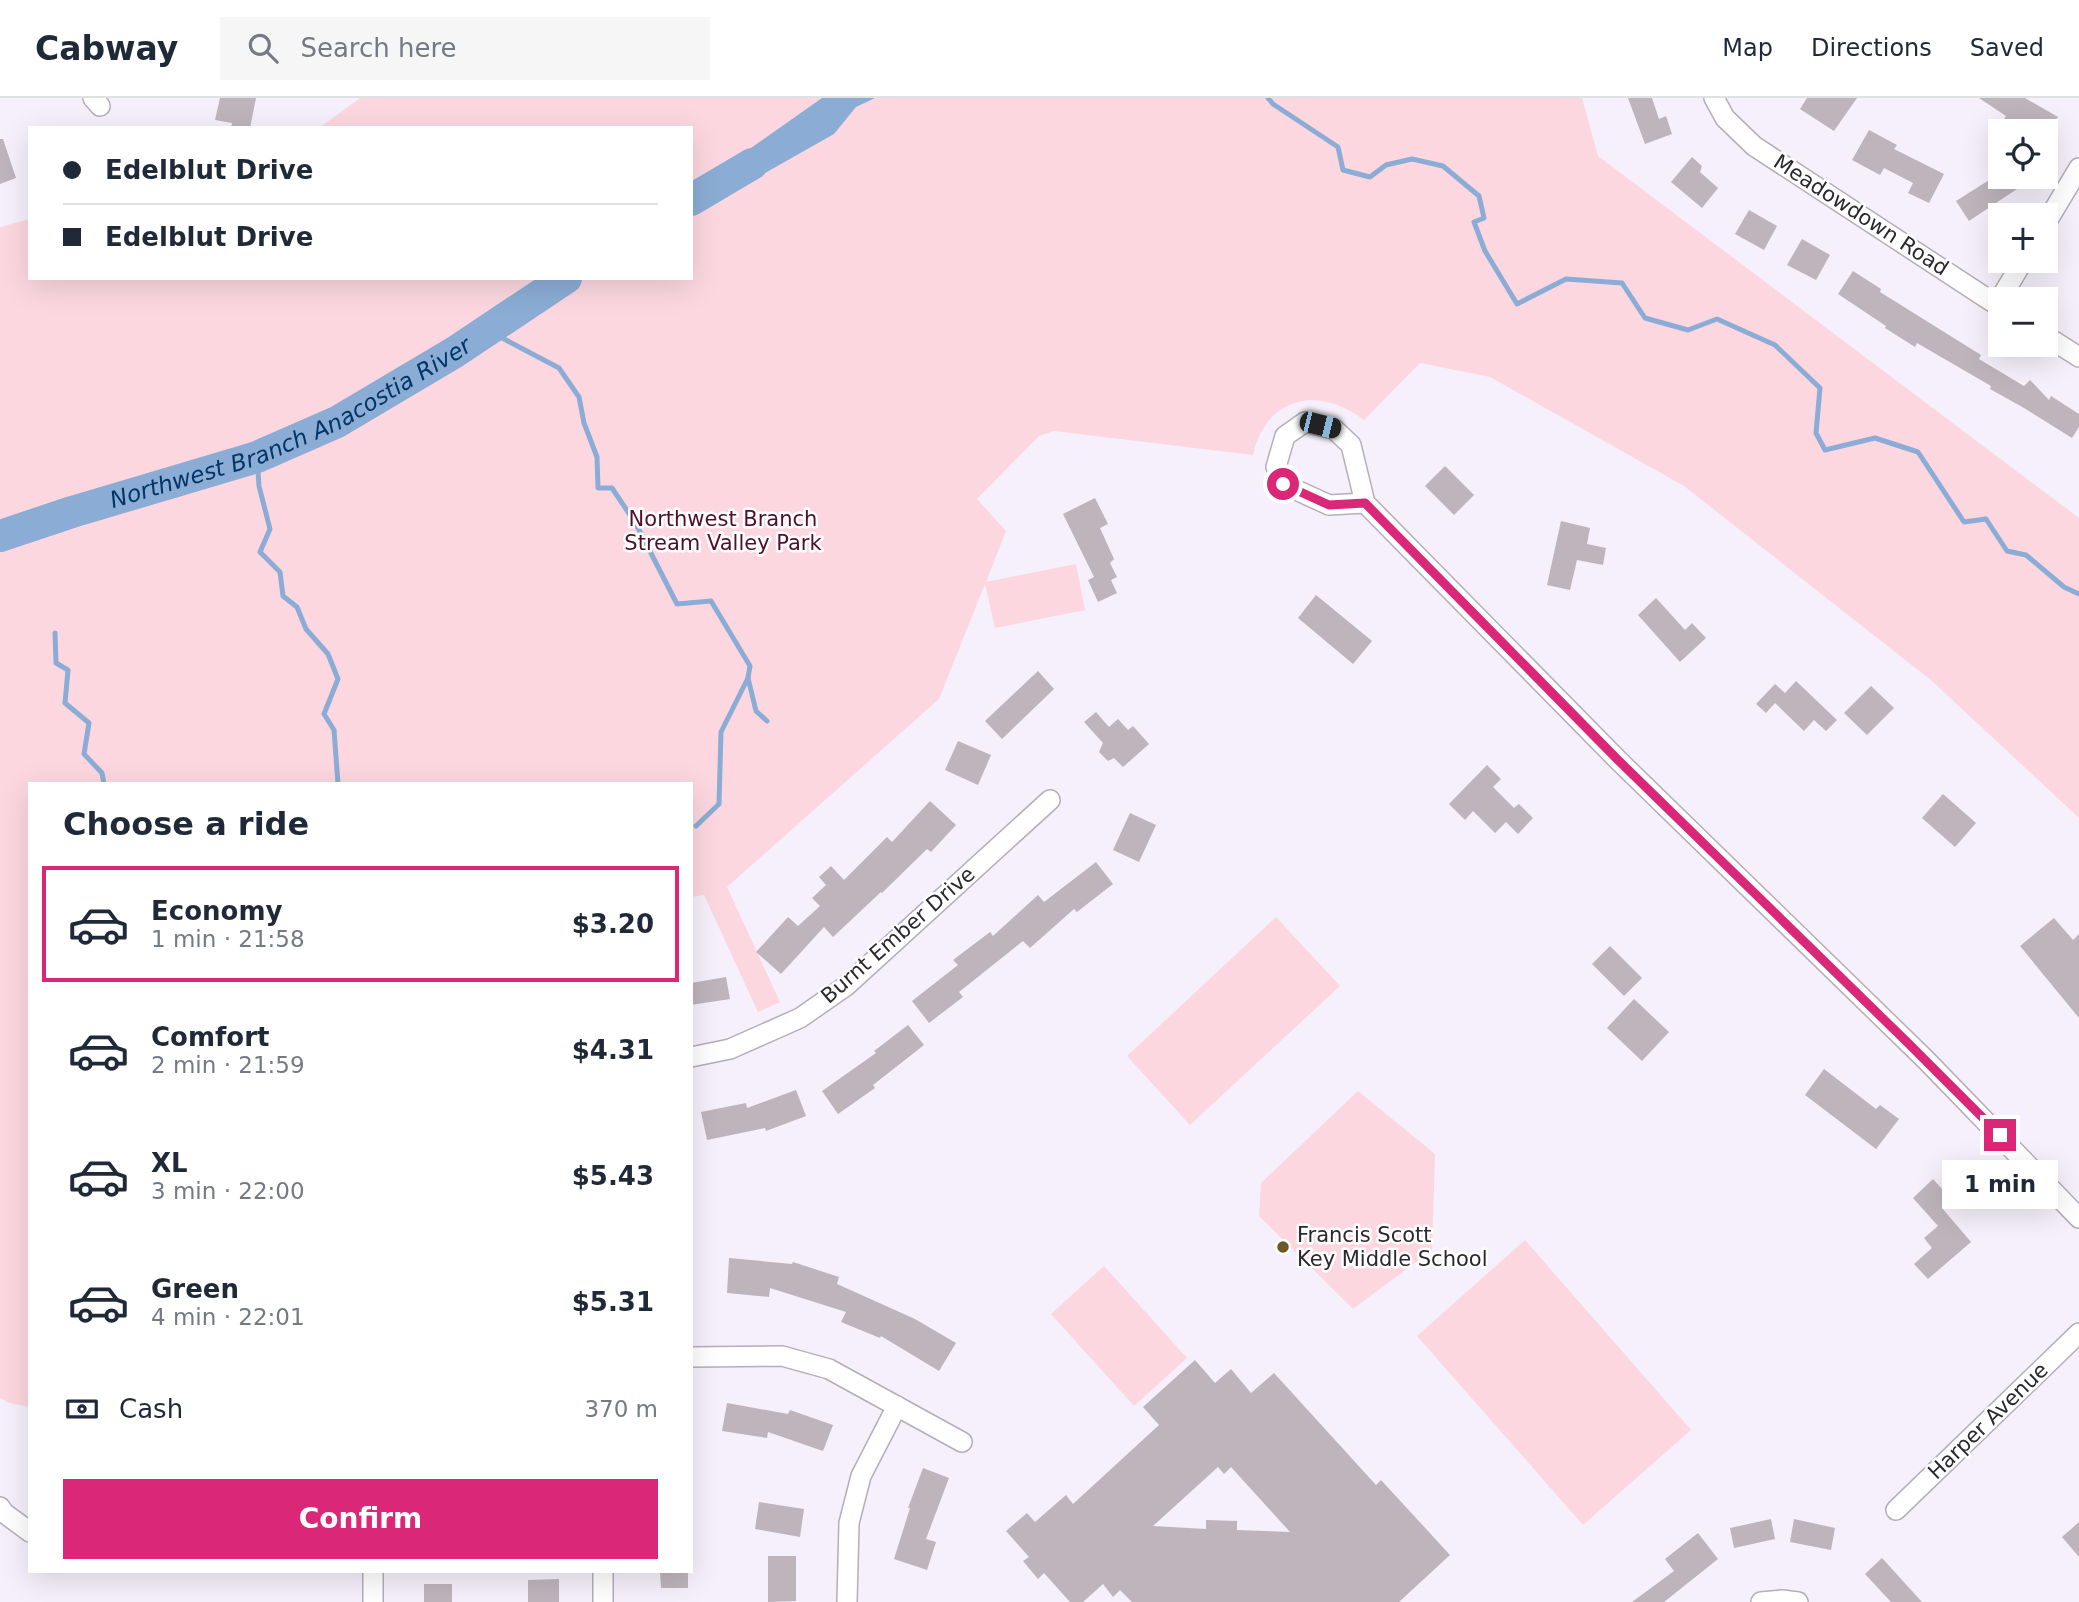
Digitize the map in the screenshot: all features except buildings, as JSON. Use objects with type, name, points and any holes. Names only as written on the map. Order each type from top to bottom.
[{"type":"street","name":"Meadowdown Road","points":[[1714,98],[1726,118],[1754,145],[1988,298]]},
{"type":"street","points":[[2058,203],[2079,168]]},
{"type":"street","points":[[2058,344],[2079,357]]},
{"type":"street","points":[[1365,503],[1329,505],[1283,484],[1276,467],[1284,436],[1305,422],[1334,429],[1351,445],[1365,503],[1617,759],[1926,1060],[2079,1218]]},
{"type":"street","name":"Burnt Ember Drive","points":[[693,1057],[730,1049],[800,1018],[846,986],[1050,800]]},
{"type":"street","name":"Harper Avenue","points":[[1896,1510],[2079,1333]]},
{"type":"street","points":[[693,1357],[782,1356],[829,1369],[962,1442]]},
{"type":"street","points":[[847,1602],[849,1523],[861,1476],[897,1406]]},
{"type":"street","points":[[0,1507],[28,1531]]},
{"type":"street","points":[[373,1573],[373,1602]]},
{"type":"street","points":[[603,1573],[603,1602]]},
{"type":"street","points":[[1761,1602],[1798,1602]]},
{"type":"green space","name":"Northwest Branch Stream Valley Park","points":[[360,98],[1582,98],[1598,156],[2079,518],[2079,818],[1932,681],[1684,486],[1490,377],[1420,363],[1364,420],[1330,402],[1296,402],[1269,420],[1253,455],[1054,431],[1039,436],[977,499],[1006,531],[986,582],[1076,564],[1085,610],[995,628],[985,584],[939,699],[727,887],[780,1002],[758,1012],[704,895],[693,897],[693,782],[28,782],[28,1407],[9,1403],[0,1398],[0,227],[28,220],[28,280],[693,280],[693,126],[322,126]]},
{"type":"green space","points":[[1276,917],[1340,986],[1190,1125],[1127,1056]]},
{"type":"green space","points":[[1358,1091],[1435,1154],[1432,1250],[1353,1309],[1259,1216],[1261,1183]]},
{"type":"green space","points":[[1525,1240],[1691,1430],[1583,1525],[1417,1336]]},
{"type":"green space","points":[[1104,1266],[1187,1358],[1134,1406],[1051,1314]]},
{"type":"water","points":[[822,98],[875,98],[856,107],[834,134],[698,211],[734,160]]},
{"type":"waterway","points":[[1268,98],[1338,147],[1343,170],[1370,177],[1386,165],[1412,159],[1443,166],[1479,196],[1484,218],[1474,222],[1485,251],[1517,304],[1566,279],[1622,283],[1645,318],[1688,330],[1717,319],[1775,345],[1820,388],[1816,433],[1825,450],[1875,438],[1918,452],[1964,522],[1986,519],[2007,551],[2026,555],[2064,587],[2079,594]]},
{"type":"waterway","name":"Northwest Branch Anacostia River","points":[[693,199],[752,164]]},
{"type":"waterway","name":"Northwest Branch Anacostia River","points":[[0,536],[257,457],[337,422],[455,352],[563,280]]},
{"type":"waterway","points":[[487,330],[559,368],[579,397],[584,423],[597,457],[598,488],[612,488],[636,524],[677,604],[711,601],[750,666],[748,678],[721,732],[719,804],[696,826]]},
{"type":"waterway","points":[[257,457],[259,486],[270,529],[260,552],[280,572],[283,596],[297,607],[306,629],[328,654],[338,679],[324,714],[334,730],[338,782]]},
{"type":"waterway","points":[[55,633],[56,663],[68,670],[65,703],[89,723],[84,754],[102,773],[104,782]]},
{"type":"waterway","points":[[748,678],[756,711],[767,721]]},
{"type":"place","name":"Francis Scott Key Middle School","points":[[1283,1247]]},
{"type":"route","points":[[1283,484],[1329,505],[1365,503],[1617,759],[2000,1135]]}]
